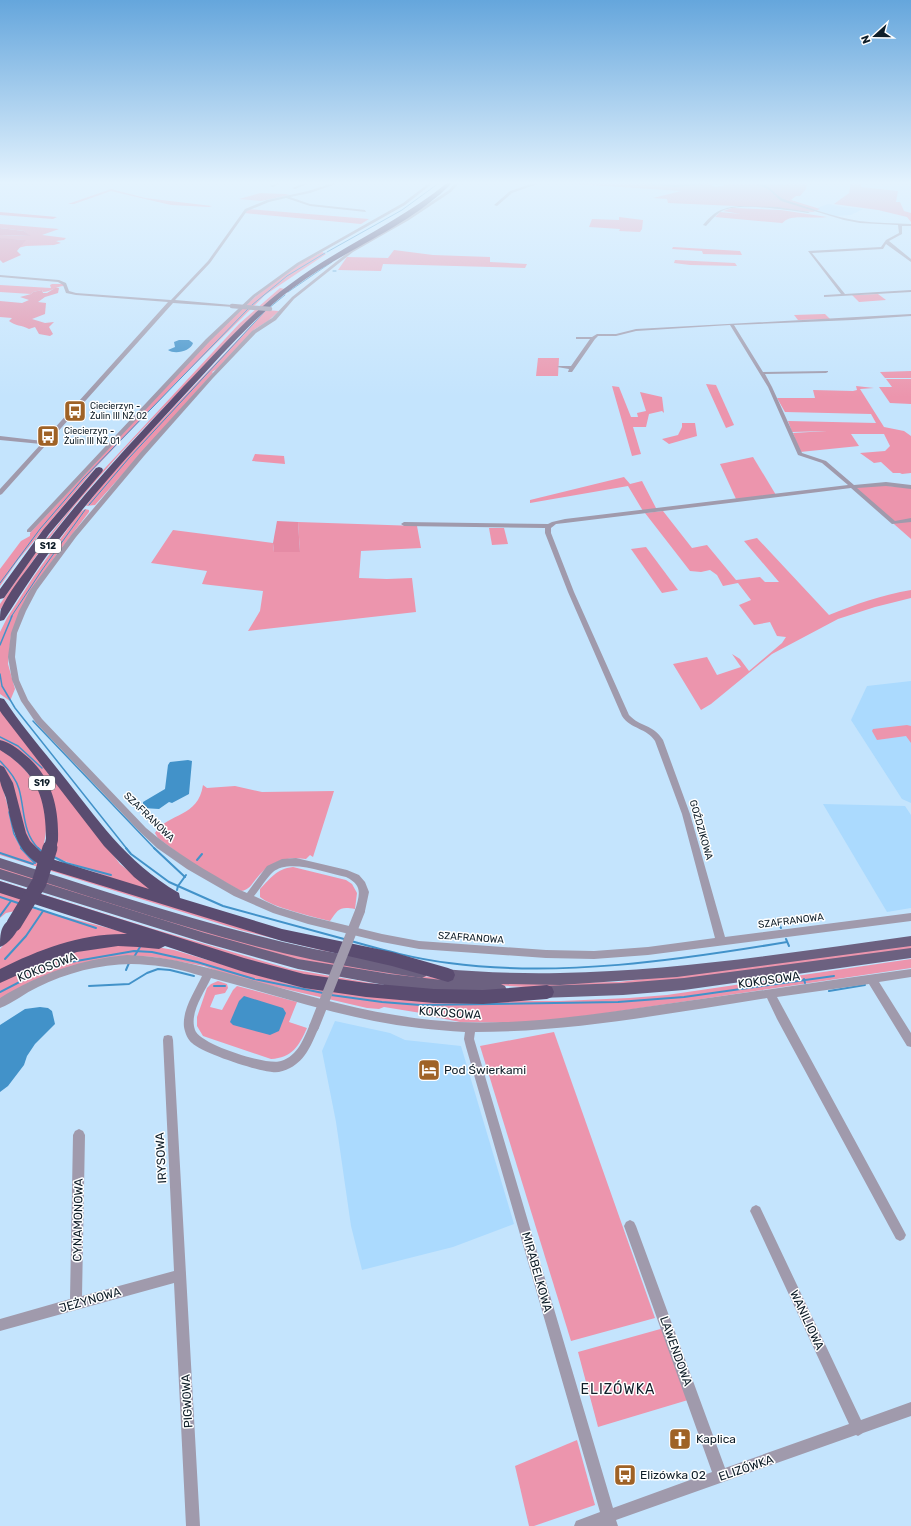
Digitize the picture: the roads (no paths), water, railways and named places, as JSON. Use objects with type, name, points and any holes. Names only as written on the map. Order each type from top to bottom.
[{"type":"highway","points":[[269,295],[329,254]]},
{"type":"highway","name":"S12","points":[[3,613],[46,549],[95,487],[126,452],[253,319],[290,287],[316,268],[339,254]]},
{"type":"highway","points":[[247,315],[260,303]]},
{"type":"highway","name":"S12","points":[[0,596],[46,532],[81,489],[206,356]]},
{"type":"highway","points":[[0,624],[3,613]]},
{"type":"highway","points":[[0,702],[19,729],[127,864],[156,887],[201,912]]},
{"type":"highway","name":"S19","points":[[0,744],[20,757],[32,768],[41,781],[47,793],[51,810],[52,839],[48,860],[30,901],[0,941]]},
{"type":"highway","points":[[0,770],[10,791],[19,834],[23,843],[34,854],[59,867],[201,912],[282,935],[392,959],[448,975]]},
{"type":"highway","points":[[0,887],[244,965],[304,981],[366,990],[427,996],[483,997],[547,992]]},
{"type":"highway","points":[[0,976],[49,954],[93,943],[134,941],[186,946]]},
{"type":"main road","points":[[0,863],[284,949],[331,959],[448,975],[544,980],[621,977],[719,967],[911,941]]},
{"type":"main road","points":[[0,874],[226,945],[304,965],[415,984],[470,989],[547,992],[623,989],[684,984],[911,953]]},
{"type":"street","points":[[0,493],[172,301],[210,262],[215,254]]},
{"type":"street","points":[[29,531],[208,340],[254,296],[294,266],[315,254]]},
{"type":"street","name":"SZAFRANOWA","points":[[348,254],[293,298],[274,319],[251,334],[110,490],[42,579],[26,603],[19,618],[14,634],[12,658],[14,676],[18,690],[35,716],[143,830],[160,845],[198,871],[248,898],[287,914],[330,926],[392,940],[428,946],[546,954],[594,955],[636,952],[911,917]]},
{"type":"street","points":[[811,254],[844,295]]},
{"type":"street","points":[[901,254],[911,262]]},
{"type":"street","points":[[0,276],[59,281],[65,284],[67,292],[76,294],[282,310]]},
{"type":"street","points":[[825,296],[911,290]]},
{"type":"street","points":[[559,367],[571,370],[592,338],[597,335],[613,335],[636,330],[911,315]]},
{"type":"street","points":[[731,324],[762,372],[779,405],[800,454],[824,462],[894,523],[911,520]]},
{"type":"street","points":[[578,338],[592,338]]},
{"type":"street","points":[[762,372],[826,372]]},
{"type":"street","points":[[0,438],[44,443]]},
{"type":"street","points":[[404,524],[548,526],[556,523],[571,521],[853,486],[883,484],[911,488]]},
{"type":"street","name":"GOŹDZIKOWA","points":[[548,526],[549,535],[569,586],[625,714],[631,722],[649,729],[659,740],[686,814],[720,941]]},
{"type":"street","points":[[209,973],[191,1010],[188,1022],[192,1036],[202,1045],[262,1065],[276,1068],[285,1065],[300,1055],[305,1048],[314,1028],[360,911],[364,892],[362,885],[356,878],[347,874],[296,862],[282,863],[270,869],[248,898]]},
{"type":"street","name":"KOKOSOWA","points":[[0,1003],[21,990],[48,978],[77,968],[105,962],[131,960],[154,961],[209,973],[368,1015],[413,1023],[470,1028],[506,1028],[554,1025],[911,973]]},
{"type":"street","points":[[871,978],[911,1042]]},
{"type":"street","points":[[770,993],[900,1235]]},
{"type":"street","name":"MIRABELKOWA","points":[[470,1028],[469,1039],[473,1054],[609,1521]]},
{"type":"street","name":"IRYSOWA","points":[[168,1040],[180,1275]]},
{"type":"street","name":"CYNAMONOWA","points":[[76,1304],[79,1135]]},
{"type":"street","name":"WANILIOWA","points":[[756,1211],[858,1429]]},
{"type":"street","name":"LAWENDOWA","points":[[630,1226],[721,1477]]},
{"type":"street","name":"JEŻYNOWA","points":[[0,1325],[180,1275]]},
{"type":"street","name":"PIGWOWA","points":[[180,1275],[194,1526]]},
{"type":"street","name":"ELIZÓWKA","points":[[581,1526],[609,1521],[721,1477],[911,1409]]},
{"type":"waterway","points":[[252,305],[287,276],[323,254]]},
{"type":"waterway","points":[[288,292],[332,262]]},
{"type":"waterway","points":[[269,308],[285,295]]},
{"type":"waterway","points":[[0,583],[40,529],[83,479],[248,309]]},
{"type":"waterway","points":[[89,505],[129,458],[266,310]]},
{"type":"waterway","points":[[11,617],[42,570],[85,510]]},
{"type":"waterway","points":[[0,645],[12,616]]},
{"type":"waterway","points":[[0,674],[2,686],[15,708],[127,849]]},
{"type":"waterway","points":[[33,721],[154,848]]},
{"type":"waterway","points":[[0,737],[18,746],[42,768]]},
{"type":"waterway","points":[[0,761],[18,785],[27,829],[34,843],[39,849]]},
{"type":"waterway","points":[[9,812],[14,834],[22,849]]},
{"type":"waterway","points":[[21,848],[35,863]]},
{"type":"waterway","points":[[126,848],[131,854],[169,882],[178,886]]},
{"type":"waterway","points":[[154,848],[185,877]]},
{"type":"waterway","points":[[0,853],[33,864]]},
{"type":"waterway","points":[[197,860],[202,854]]},
{"type":"waterway","points":[[54,857],[66,863],[111,875]]},
{"type":"waterway","points":[[178,886],[185,877]]},
{"type":"waterway","points":[[177,890],[178,886]]},
{"type":"waterway","points":[[178,886],[223,906],[344,939]]},
{"type":"waterway","points":[[0,897],[18,903]]},
{"type":"waterway","points":[[0,916],[11,901]]},
{"type":"waterway","points":[[32,907],[96,928]]},
{"type":"waterway","points":[[5,959],[26,936],[43,911]]},
{"type":"waterway","points":[[776,919],[781,928]]},
{"type":"waterway","points":[[786,939],[789,946]]},
{"type":"waterway","points":[[351,941],[399,954],[436,961],[490,967],[532,969],[575,968],[662,961],[787,942]]},
{"type":"waterway","points":[[137,951],[140,947]]},
{"type":"waterway","points":[[0,992],[35,974],[65,963],[137,951]]},
{"type":"waterway","points":[[134,957],[137,951]]},
{"type":"waterway","points":[[137,951],[152,952],[197,962],[254,979],[323,993]]},
{"type":"waterway","points":[[126,970],[129,963]]},
{"type":"waterway","points":[[89,986],[129,984],[147,973],[158,969],[170,970],[194,976]]},
{"type":"waterway","points":[[804,980],[834,976]]},
{"type":"waterway","points":[[331,995],[382,1002],[420,1005],[618,1002],[684,997],[804,980]]},
{"type":"waterway","points":[[829,991],[865,985]]},
{"type":"waterway","points":[[214,986],[225,986]]},
{"type":"place","name":"Ciecierzyn - Żulin III NŻ 02","points":[[75,411]]},
{"type":"place","name":"Ciecierzyn - Żulin III NŻ 01","points":[[48,436]]},
{"type":"place","name":"Pod Świerkami","points":[[429,1070]]},
{"type":"place","name":"Kaplica","points":[[680,1439]]},
{"type":"place","name":"Elizówka 02","points":[[625,1475]]},
{"type":"district","name":"ELIZÓWKA","points":[[618,1389]]}]
